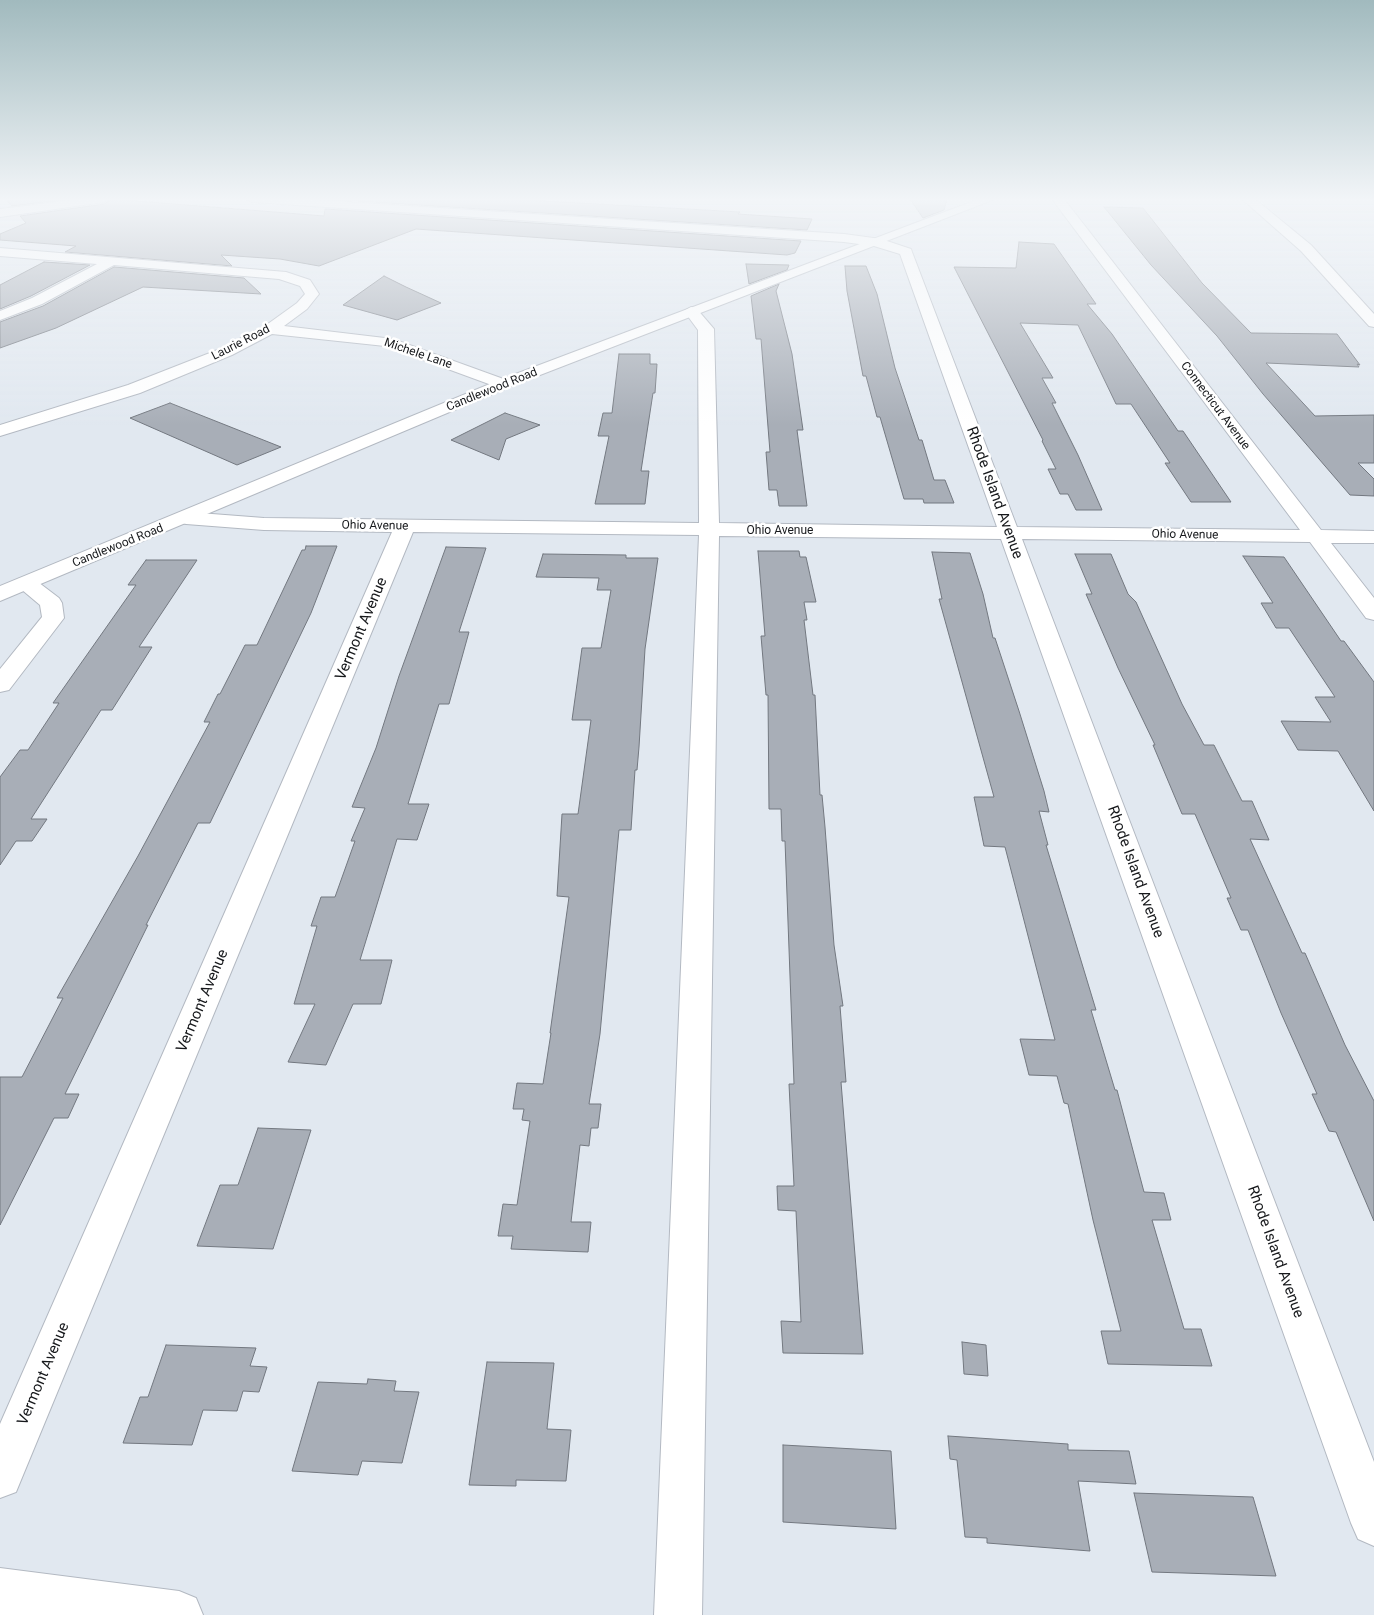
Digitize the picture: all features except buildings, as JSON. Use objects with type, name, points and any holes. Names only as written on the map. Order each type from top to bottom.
[{"type":"street","points":[[0,316],[37,301],[87,274]]},
{"type":"street","name":"Laurie Road","points":[[0,431],[166,377],[226,352],[270,329],[302,306],[312,294],[305,283],[281,274]]},
{"type":"street","name":"Candlewood Road","points":[[0,594],[186,518],[503,384],[789,274]]},
{"type":"street","name":"Rhode Island Avenue","points":[[914,274],[1374,1522]]},
{"type":"street","name":"Connecticut Avenue","points":[[1115,274],[1374,613]]},
{"type":"street","points":[[1330,274],[1374,324]]},
{"type":"street","points":[[678,1615],[709,530],[706,329],[691,311]]},
{"type":"street","name":"Michele Lane","points":[[270,329],[353,336],[388,342],[503,384]]},
{"type":"street","name":"Ohio Avenue","points":[[186,518],[264,524],[1374,537]]},
{"type":"street","name":"Vermont Avenue","points":[[0,1476],[405,526]]},
{"type":"street","points":[[0,685],[53,618],[51,603],[26,584]]},
{"type":"street","points":[[0,1592],[179,1615]]}]
